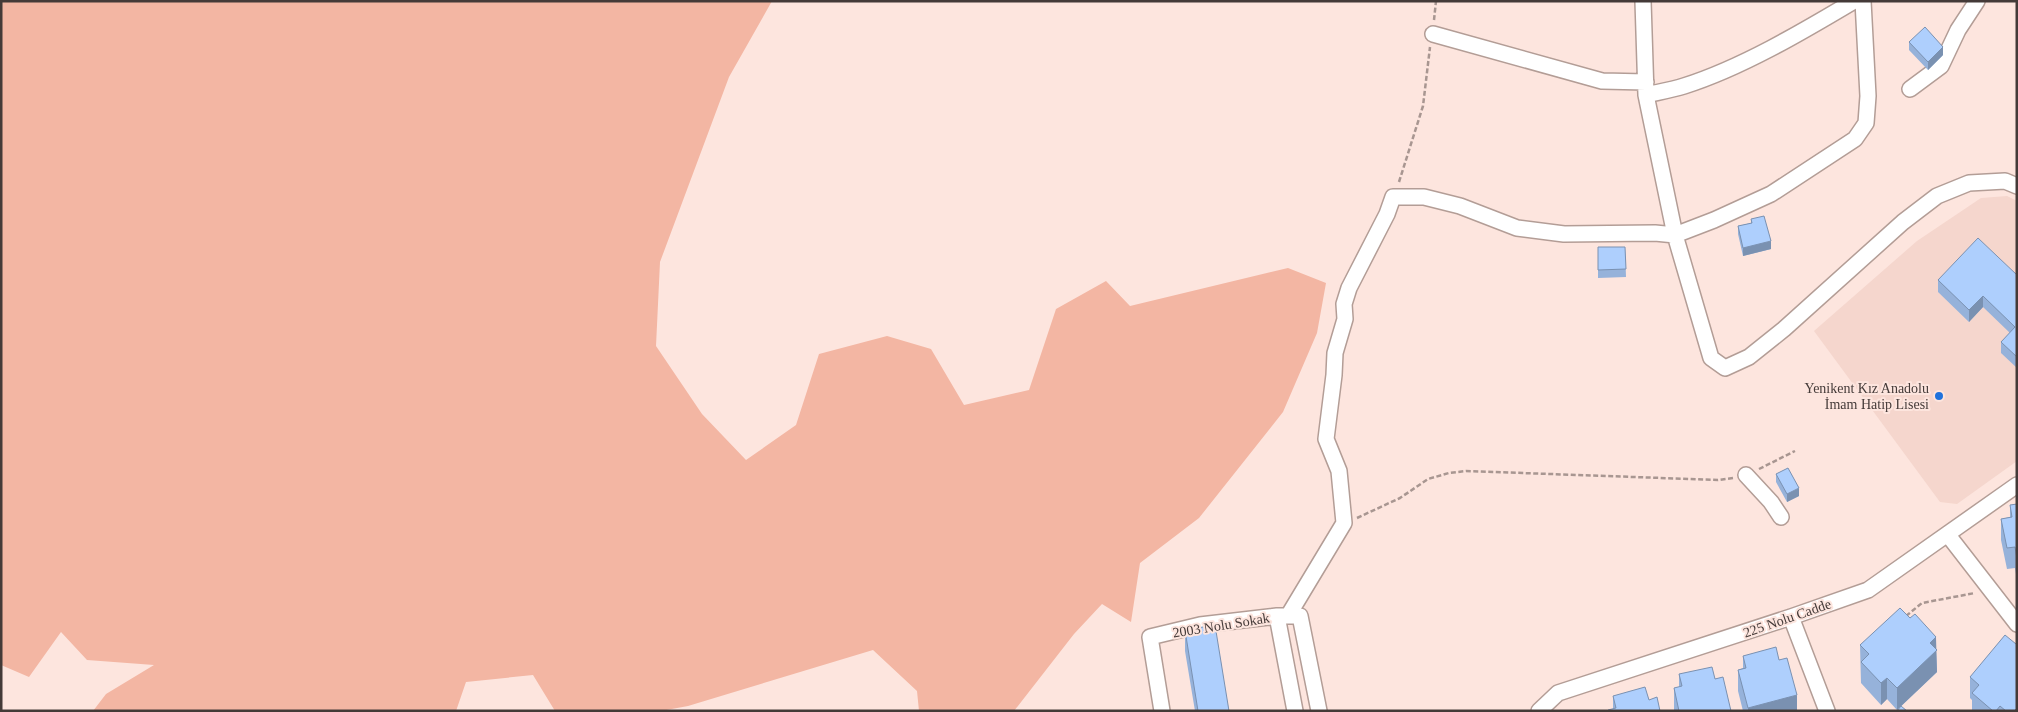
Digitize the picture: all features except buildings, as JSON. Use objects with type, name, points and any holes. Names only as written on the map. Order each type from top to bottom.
[{"type":"street","points":[[1643,1],[1646,88],[1675,235],[1711,358],[1725,368],[1748,357],[1784,329],[1903,222],[1937,196],[1969,183],[2005,181],[2017,186]]},
{"type":"street","points":[[1433,34],[1602,81],[1646,88],[1684,86],[1727,69],[1807,29],[1854,1]]},
{"type":"street","points":[[1295,711],[1283,616],[1344,523],[1339,471],[1326,440],[1335,353],[1345,319],[1344,304],[1349,288],[1394,197],[1424,197],[1460,206],[1517,228],[1564,234],[1655,233],[1675,235],[1714,220],[1771,194],[1855,139],[1866,123],[1868,96],[1863,1]]},
{"type":"street","points":[[1910,89],[1941,66],[1958,30],[1977,1]]},
{"type":"street","points":[[1746,475],[1771,502],[1781,517]]},
{"type":"street","name":"225 Nolu Cadde","points":[[1539,711],[1558,692],[1791,617],[1868,590],[2017,485]]},
{"type":"street","points":[[1948,535],[2017,624]]},
{"type":"street","points":[[1283,616],[1300,616],[1319,711]]},
{"type":"street","name":"2003 Nolu Sokak","points":[[1162,711],[1150,637],[1200,625],[1283,616]]},
{"type":"street","points":[[1791,617],[1827,711]]},
{"type":"path","points":[[1394,197],[1423,106],[1436,1]]},
{"type":"path","points":[[1344,523],[1400,498],[1428,479],[1449,473],[1476,472],[1718,480],[1746,475],[1795,451]]},
{"type":"path","points":[[1901,620],[1922,603],[1989,590]]},
{"type":"shaded area","points":[[1,1],[772,1],[729,77],[660,262],[656,346],[702,414],[746,460],[796,425],[819,354],[887,336],[931,349],[964,405],[1029,390],[1056,309],[1106,281],[1130,306],[1288,268],[1326,283],[1317,333],[1283,412],[1199,518],[1140,563],[1131,622],[1102,604],[1074,634],[1014,711],[919,711],[917,691],[873,650],[688,706],[661,711],[555,711],[533,675],[466,682],[456,711],[93,711],[106,694],[154,665],[87,660],[61,632],[29,677],[1,665]]},
{"type":"shaded area","name":"Yenikent Kız Anadolu İmam Hatip Lisesi","points":[[2007,196],[2017,201],[2017,461],[1957,504],[1940,502],[1814,331],[1917,241],[1981,198]]},
{"type":"place","name":"Yenikent Kız Anadolu İmam Hatip Lisesi","points":[[1939,396]]}]
